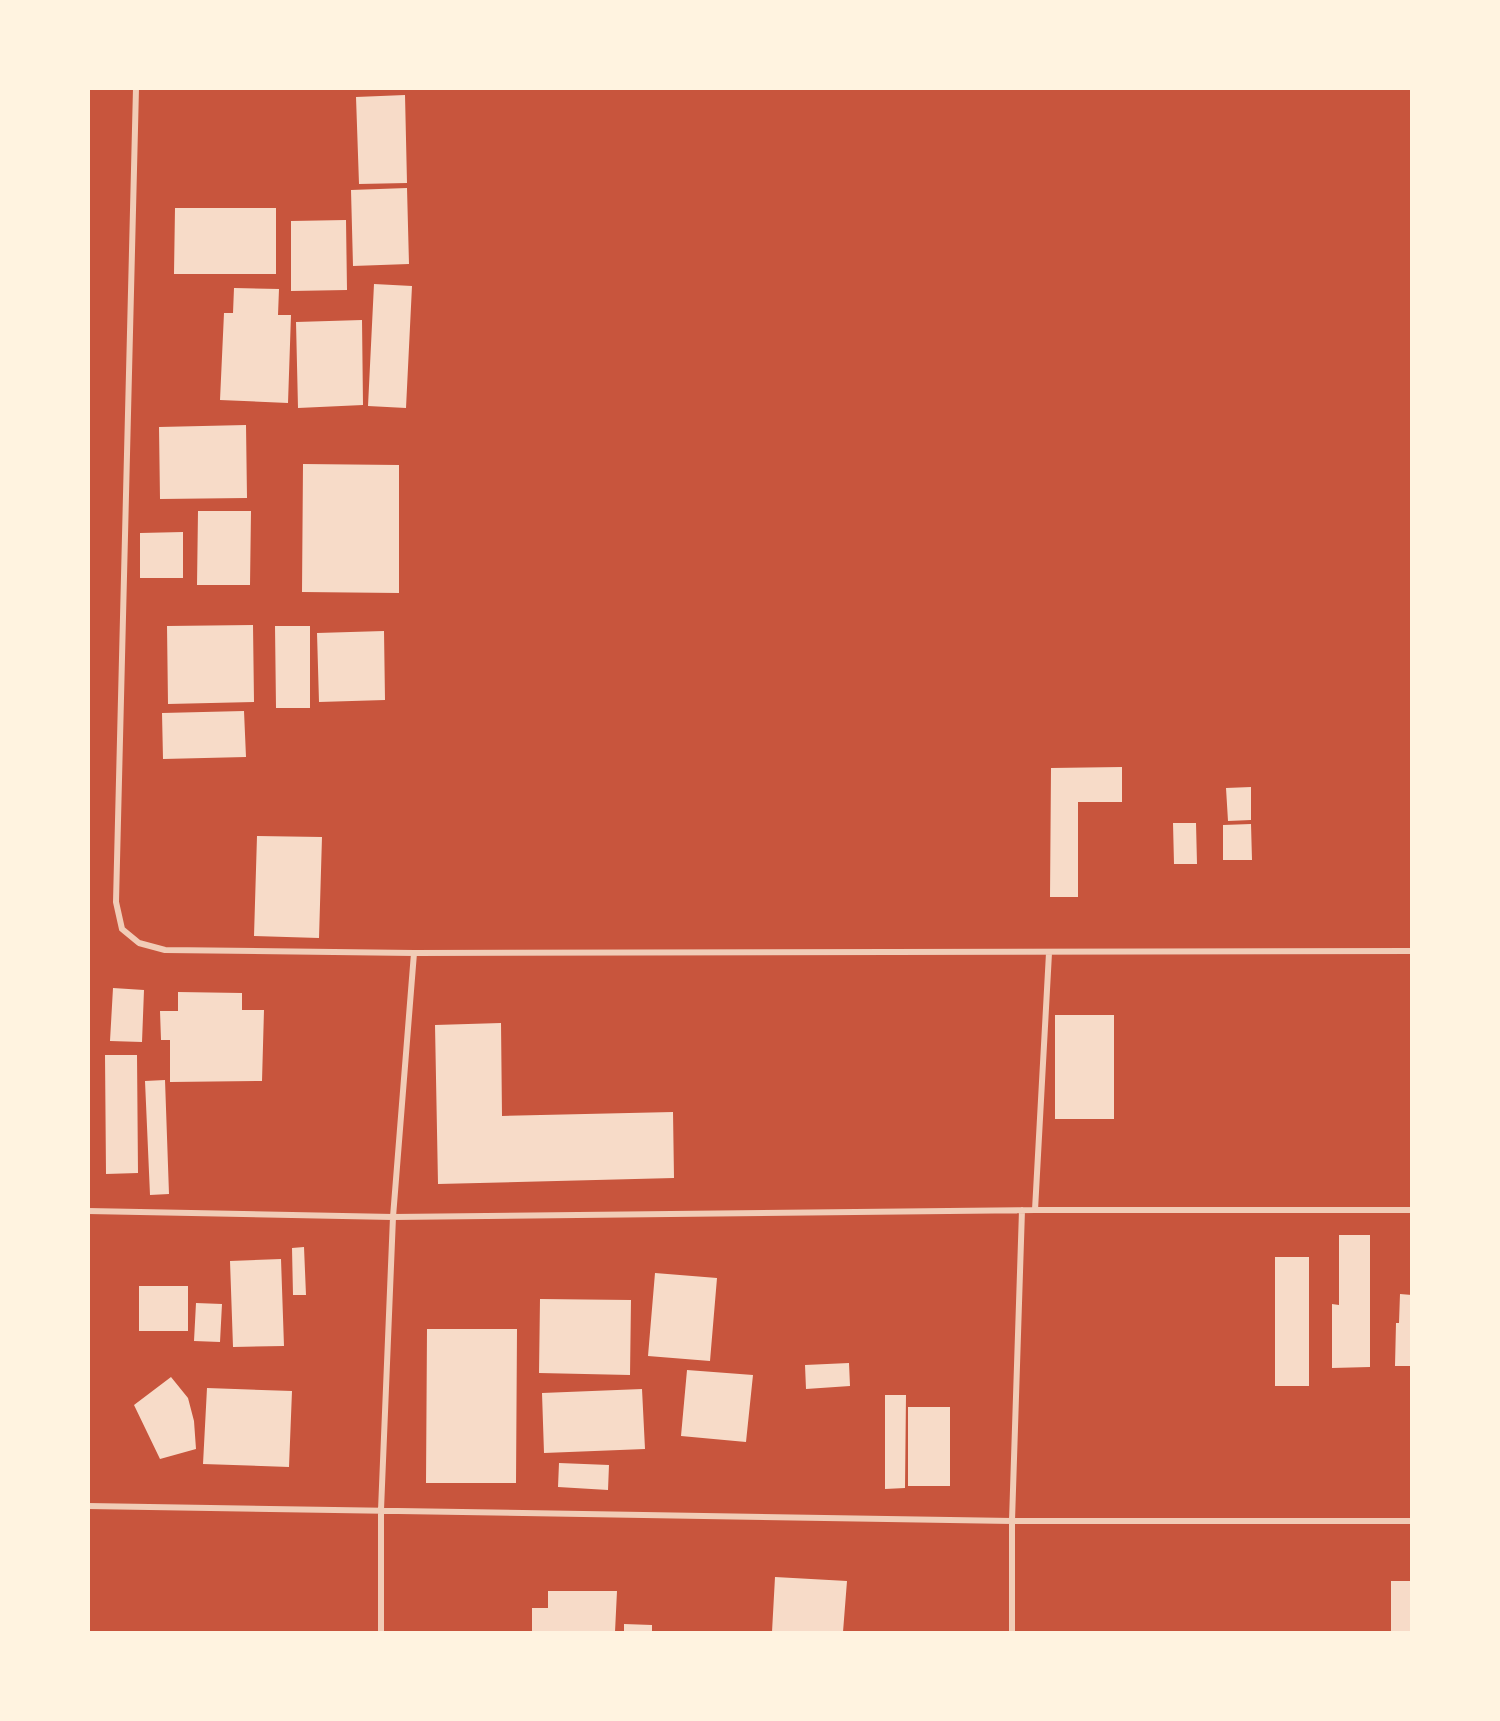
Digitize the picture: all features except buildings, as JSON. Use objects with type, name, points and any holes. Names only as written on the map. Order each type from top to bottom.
[{"type":"street","points":[[136,88],[116,903],[122,929],[140,943],[165,950],[414,953],[1412,951]]},
{"type":"street","points":[[381,1632],[381,1510],[393,1217],[414,953]]},
{"type":"street","points":[[1035,1210],[1049,953]]},
{"type":"street","points":[[88,1211],[393,1217],[1022,1210],[1412,1210]]},
{"type":"street","points":[[1012,1632],[1012,1521],[1022,1210]]},
{"type":"street","points":[[88,1506],[1012,1521],[1412,1521]]}]
